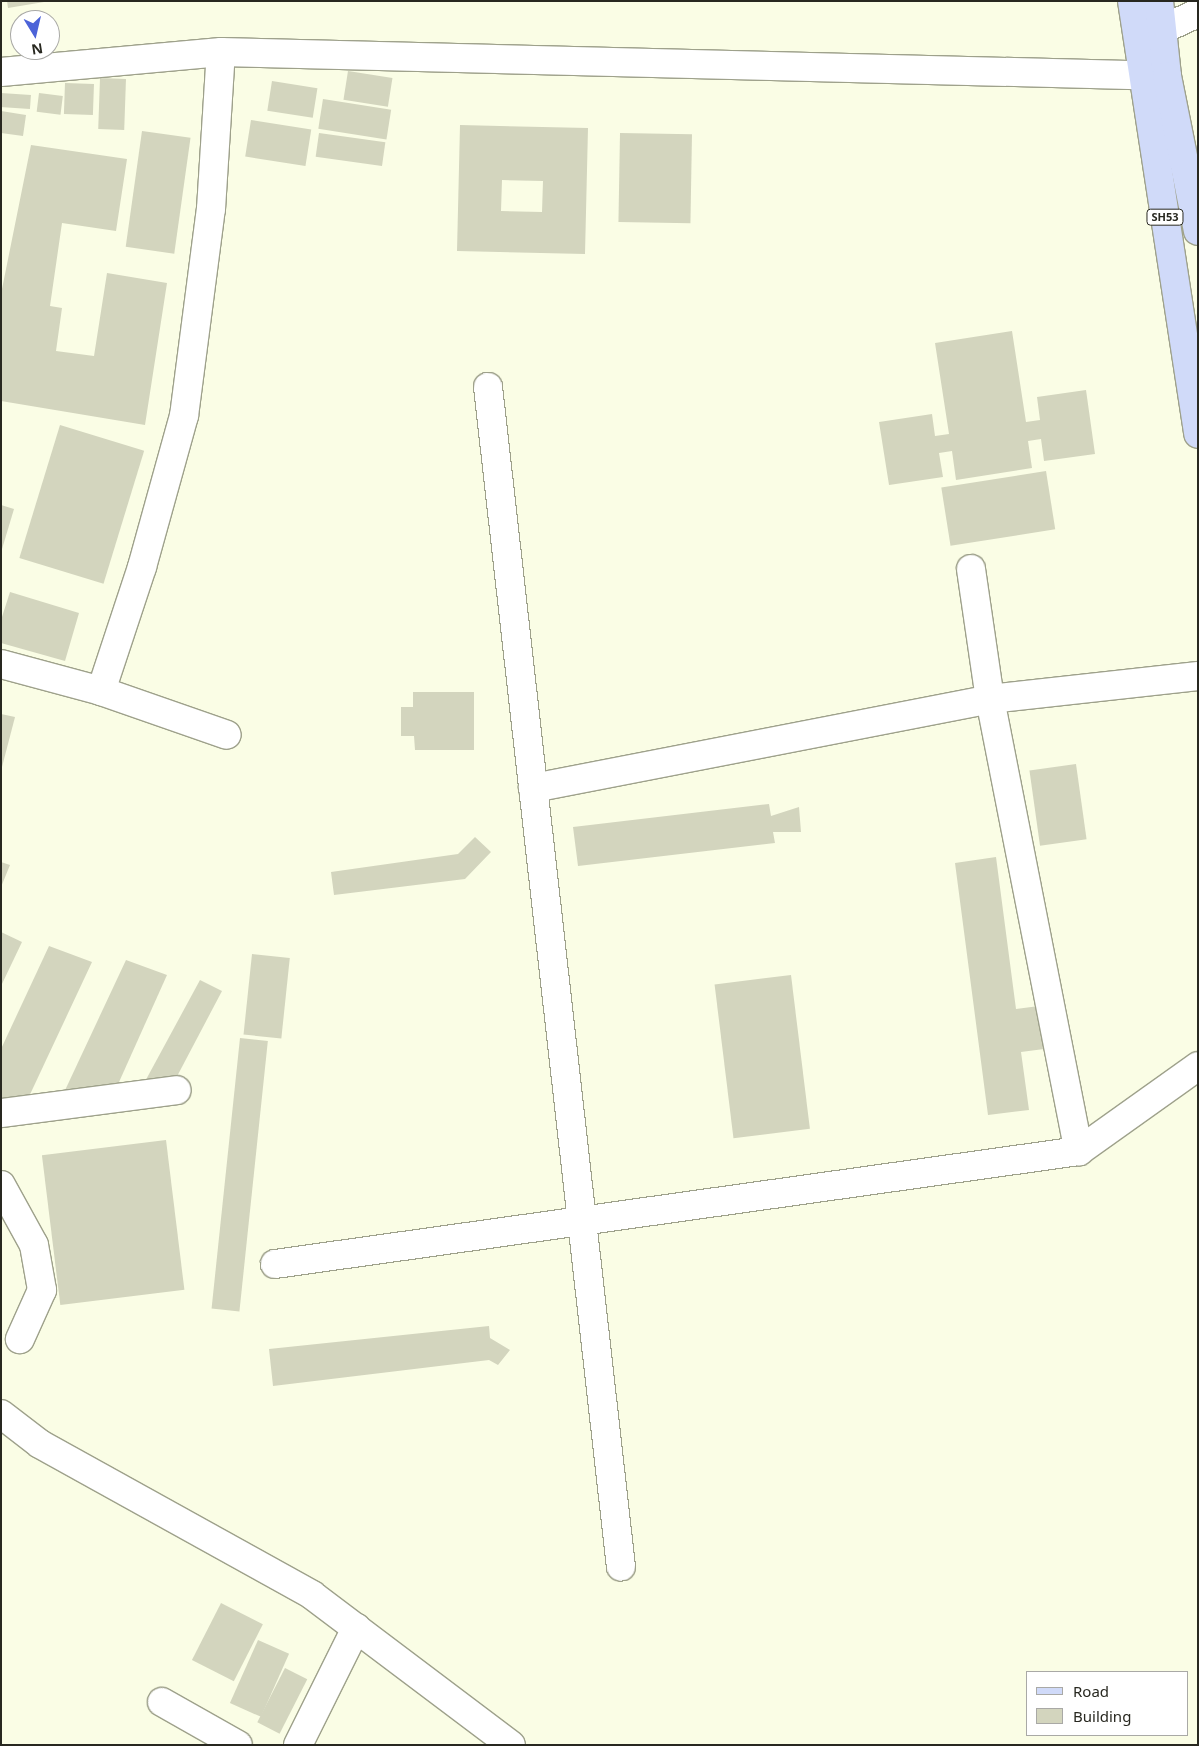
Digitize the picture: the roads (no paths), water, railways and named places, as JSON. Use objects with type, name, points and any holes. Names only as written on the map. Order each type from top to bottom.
[{"type":"main road","name":"SH53","points":[[1132,1],[1198,231]]},
{"type":"main road","name":"SH53","points":[[1159,1],[1159,31],[1155,76],[1198,434]]},
{"type":"street","points":[[1159,31],[1198,13]]},
{"type":"street","points":[[1,72],[221,52],[1155,76]]},
{"type":"street","points":[[101,691],[142,567],[184,416],[211,209],[221,52]]},
{"type":"street","points":[[488,387],[621,1567]]},
{"type":"street","points":[[971,569],[990,699],[1079,1151]]},
{"type":"street","points":[[1,664],[101,691],[227,735]]},
{"type":"street","points":[[533,788],[990,699],[1198,676]]},
{"type":"street","points":[[275,1264],[581,1224],[1079,1151],[1198,1066]]},
{"type":"street","points":[[1,1113],[178,1090]]},
{"type":"street","points":[[1,1185],[34,1245],[42,1290],[20,1339]]},
{"type":"street","points":[[1,1414],[40,1444],[312,1595],[510,1745]]},
{"type":"street","points":[[298,1745],[356,1628]]},
{"type":"street","points":[[162,1702],[238,1745]]}]
